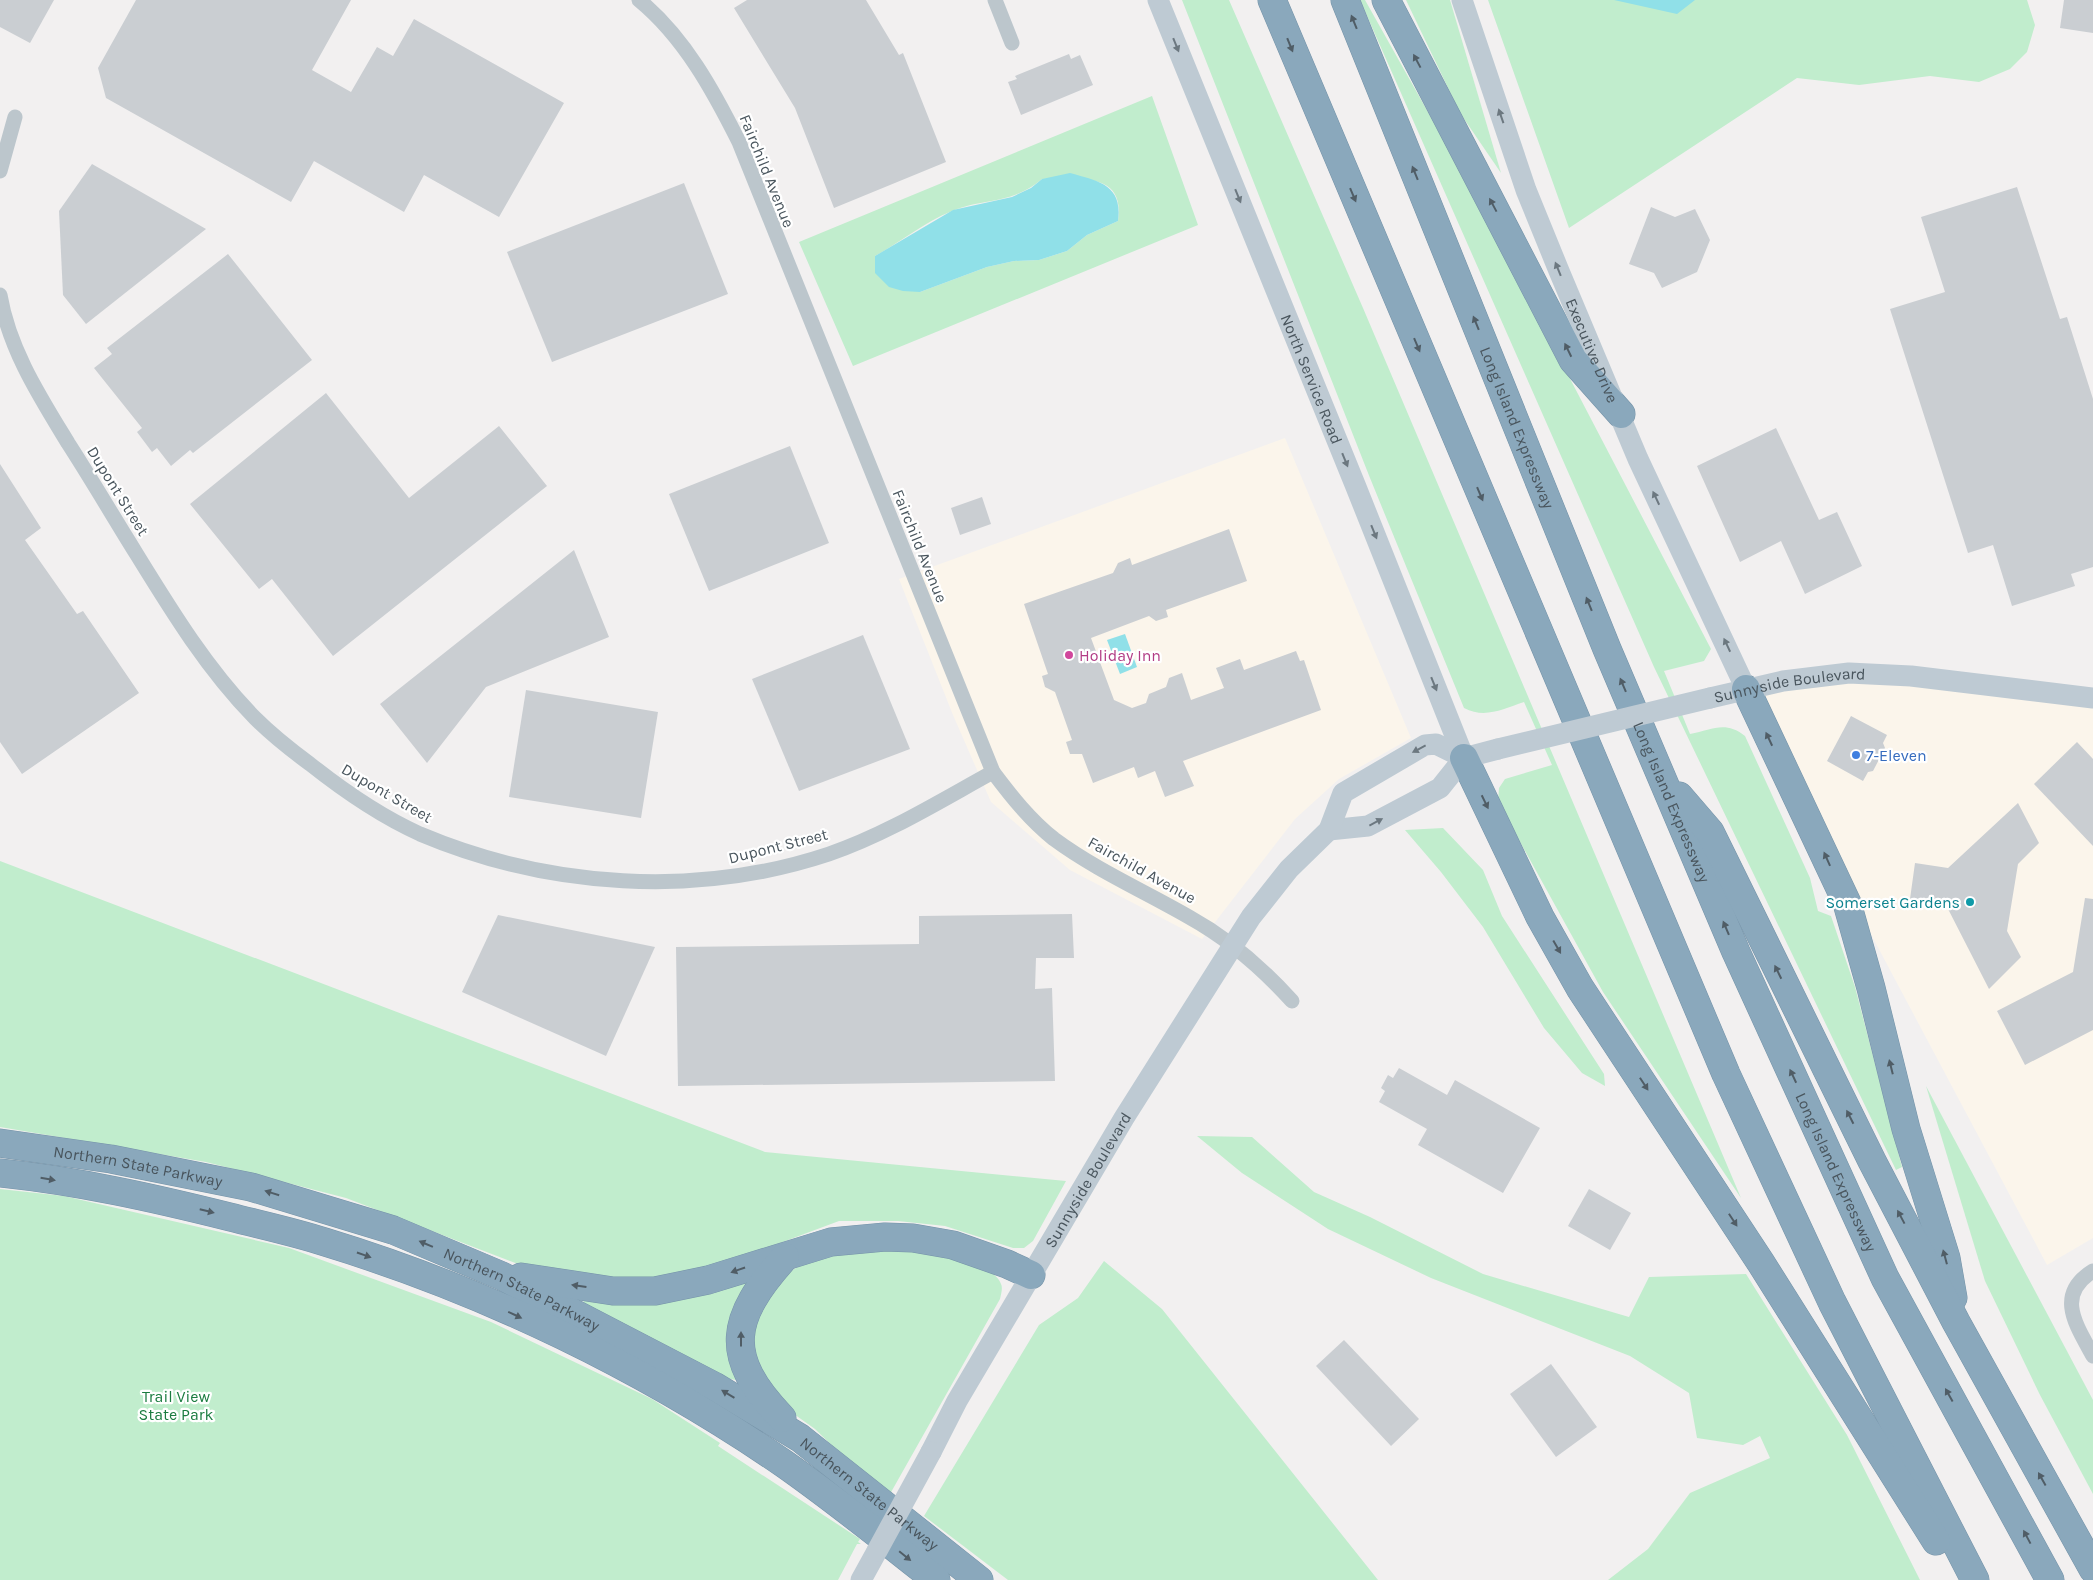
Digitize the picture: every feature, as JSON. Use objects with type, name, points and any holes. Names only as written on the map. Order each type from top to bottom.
[{"type":"highway","points":[[1272,0],[1726,1074],[1832,1302],[1975,1580]]},
{"type":"highway","name":"Long Island Expressway","points":[[1346,0],[1607,649],[1736,952],[1885,1278],[2050,1580]]},
{"type":"highway","points":[[1386,0],[1573,360],[1620,414]]},
{"type":"highway","points":[[1746,689],[1847,904],[1871,988],[1906,1129],[1946,1258],[1956,1322]]},
{"type":"highway","points":[[1464,758],[1540,917],[1580,988],[1761,1263],[1960,1580]]},
{"type":"highway","points":[[1663,778],[1710,832],[1868,1152],[1956,1322],[2093,1569]]},
{"type":"highway","name":"Northern State Parkway","points":[[0,1143],[111,1159],[251,1186],[393,1230],[502,1276],[714,1386],[800,1438],[979,1580]]},
{"type":"highway","name":"Northern State Parkway","points":[[0,1173],[43,1178],[165,1200],[325,1242],[484,1300],[585,1348],[713,1419],[780,1462],[854,1514],[936,1580]]},
{"type":"highway","points":[[502,1276],[613,1290],[655,1291],[708,1280],[831,1242],[885,1237],[913,1238],[953,1246],[1007,1264],[1031,1275]]},
{"type":"highway","points":[[785,1257],[754,1295],[745,1313],[741,1345],[743,1362],[763,1399],[800,1438]]},
{"type":"main road","name":"North Service Road","points":[[1158,0],[1464,758]]},
{"type":"main road","name":"Executive Drive","points":[[1462,0],[1526,190],[1558,271],[1659,504],[1746,689]]},
{"type":"main road","name":"Sunnyside Boulevard","points":[[861,1580],[957,1401],[1150,1077],[1232,946],[1289,869],[1329,830],[1343,793],[1425,745],[1436,744],[1464,758],[1783,681],[1849,673],[1920,677],[2093,698]]},
{"type":"main road","points":[[1329,830],[1368,826],[1424,797],[1440,788],[1464,758]]},
{"type":"street","points":[[995,0],[1012,43]]},
{"type":"street","name":"Fairchild Avenue","points":[[646,2],[677,39],[703,76],[739,142],[992,772],[1020,808],[1053,838],[1091,864],[1192,918],[1232,946],[1268,975],[1292,1000]]},
{"type":"street","points":[[0,171],[15,117]]},
{"type":"street","name":"Dupont Street","points":[[0,296],[21,362],[50,413],[166,603],[219,678],[279,740],[349,794],[418,833],[487,858],[581,878],[660,883],[720,878],[751,874],[829,854],[893,827],[992,772]]},
{"type":"street","points":[[2093,1271],[2075,1286],[2071,1297],[2072,1310],[2079,1330],[2093,1356]]},
{"type":"shaded area","points":[[1285,438],[1411,738],[1339,779],[1295,819],[1202,939],[1070,870],[991,802],[953,715],[899,579]]},
{"type":"shaded area","points":[[1853,671],[2093,698],[2093,1238],[2047,1265],[1856,906],[1750,682]]},
{"type":"green space","points":[[1182,0],[1229,0],[1363,308],[1741,1198],[1603,992],[1498,802],[1499,788],[1505,779],[1552,765],[1524,702],[1487,713],[1479,713],[1464,708],[1370,478]]},
{"type":"green space","points":[[1360,0],[1365,0],[1469,185],[1711,649],[1704,661],[1664,671],[1690,734],[1725,727],[1738,731],[1745,736],[1810,878],[1818,911],[1831,916],[1855,987],[1902,1167],[1896,1170],[1654,667]]},
{"type":"green space","points":[[1406,0],[1450,0],[1501,173],[1460,113]]},
{"type":"green space","points":[[1488,0],[2027,0],[2035,25],[2027,52],[2010,69],[1979,82],[1930,76],[1859,85],[1797,78],[1569,228]]},
{"type":"green space","points":[[1152,96],[1198,225],[853,366],[799,242]],"holes":[[[1042,179],[1083,179],[1096,181],[1106,186],[1114,193],[1118,205],[1118,221],[1087,235],[1067,251],[1039,260],[1014,261],[987,267],[920,292],[875,256],[952,211],[1008,197],[1030,188]]]},
{"type":"green space","points":[[1443,828],[1483,870],[1502,916],[1604,1074],[1605,1086],[1582,1073],[1544,1028],[1483,927],[1441,872],[1405,830]]},
{"type":"green space","points":[[0,861],[765,1152],[1066,1181],[1033,1241],[1024,1248],[1013,1248],[945,1226],[898,1221],[839,1221],[737,1259],[626,1286],[518,1264],[346,1198],[206,1162],[0,1127]]},
{"type":"green space","points":[[1926,1086],[2093,1400],[2093,1494],[2040,1395],[1985,1281]]},
{"type":"green space","points":[[1197,1136],[1252,1137],[1314,1192],[1370,1217],[1483,1274],[1629,1317],[1649,1277],[1746,1274],[1847,1435],[1920,1580],[1608,1580],[1648,1549],[1690,1493],[1770,1458],[1760,1436],[1743,1445],[1697,1438],[1689,1393],[1630,1356],[1431,1278],[1328,1229],[1242,1173]]},
{"type":"green space","name":"Trail View State Park","points":[[0,1189],[64,1196],[289,1248],[491,1322],[652,1399],[720,1443],[718,1446],[860,1539],[858,1542],[861,1544],[857,1544],[838,1580],[0,1580]]},
{"type":"green space","points":[[920,1250],[978,1265],[996,1277],[1001,1284],[1002,1291],[1000,1299],[890,1494],[856,1469],[815,1429],[770,1397],[748,1360],[749,1315],[771,1283],[806,1262],[849,1251]]},
{"type":"green space","points":[[1104,1261],[1162,1309],[1378,1580],[1008,1580],[924,1516],[1039,1325],[1078,1298]]},
{"type":"green space","points":[[750,1281],[737,1380],[729,1379],[585,1306],[581,1294]]},
{"type":"water","points":[[1614,0],[1695,0],[1677,14]]},
{"type":"water","points":[[1070,173],[1099,182],[1107,187],[1117,199],[1119,209],[1118,221],[1087,235],[1067,251],[1039,260],[1014,261],[987,267],[920,292],[903,291],[889,287],[875,273],[875,256],[953,210],[1012,197],[1031,188],[1042,179]]},
{"type":"water","points":[[1125,634],[1137,667],[1120,674],[1107,640]]},
{"type":"building","points":[[0,0],[54,0],[30,43],[0,27]]},
{"type":"building","points":[[136,0],[351,0],[312,70],[351,92],[377,47],[393,56],[414,19],[564,103],[499,217],[424,175],[404,212],[314,161],[291,202],[106,98],[98,68]]},
{"type":"building","points":[[747,0],[866,0],[899,55],[903,53],[946,162],[834,208],[795,108],[734,8]]},
{"type":"building","points":[[2064,0],[2093,0],[2093,33],[2060,28]]},
{"type":"building","points":[[1069,54],[1071,59],[1080,55],[1093,85],[1021,115],[1008,82],[1017,79],[1015,76]]},
{"type":"building","points":[[92,164],[206,229],[86,324],[63,295],[59,211]]},
{"type":"building","points":[[684,183],[728,294],[552,362],[507,252]]},
{"type":"building","points":[[2017,187],[2060,319],[2067,317],[2093,399],[2093,567],[2071,574],[2075,586],[2012,606],[1993,545],[1968,553],[1890,309],[1945,292],[1921,217]]},
{"type":"building","points":[[1651,207],[1675,217],[1695,209],[1710,240],[1697,272],[1662,288],[1654,273],[1629,264]]},
{"type":"building","points":[[228,254],[312,360],[193,453],[190,450],[171,466],[157,448],[152,452],[137,432],[142,428],[94,368],[112,354],[107,348]]},
{"type":"building","points":[[326,393],[409,498],[499,426],[547,486],[333,656],[272,579],[259,589],[190,504]]},
{"type":"building","points":[[1776,428],[1819,520],[1837,512],[1862,566],[1805,594],[1781,541],[1740,562],[1697,466]]},
{"type":"building","points":[[790,446],[829,543],[709,591],[669,494]]},
{"type":"building","points":[[0,464],[41,528],[25,540],[77,614],[83,611],[139,693],[22,774],[0,742]]},
{"type":"building","points":[[982,497],[991,524],[960,535],[951,508]]},
{"type":"building","name":"Holiday Inn","points":[[1229,529],[1247,581],[1166,610],[1168,617],[1156,621],[1149,616],[1091,638],[1114,700],[1132,708],[1146,703],[1149,694],[1166,687],[1169,678],[1182,673],[1191,700],[1224,688],[1216,668],[1240,659],[1244,670],[1296,651],[1300,661],[1304,660],[1321,710],[1183,761],[1194,786],[1165,797],[1155,771],[1138,778],[1134,767],[1093,783],[1082,754],[1070,754],[1066,742],[1072,740],[1055,692],[1045,687],[1042,676],[1048,674],[1024,604],[1113,573],[1118,563],[1130,558],[1132,565]]},
{"type":"building","points":[[574,550],[609,637],[486,687],[427,763],[380,704]]},
{"type":"building","points":[[863,635],[910,749],[799,791],[752,679]]},
{"type":"building","points":[[526,690],[658,712],[641,818],[509,797]]},
{"type":"building","name":"7-Eleven","points":[[1851,716],[1887,735],[1883,743],[1885,748],[1873,771],[1868,772],[1863,781],[1827,761]]},
{"type":"building","points":[[2077,742],[2093,759],[2093,846],[2034,784]]},
{"type":"building","points":[[2018,803],[2039,843],[2018,864],[2007,931],[2021,957],[1989,989],[1946,905],[1910,899],[1915,863],[1948,868]]},
{"type":"building","points":[[2085,898],[2093,899],[2093,1030],[2025,1065],[1997,1011],[2073,972]]},
{"type":"building","points":[[1072,914],[1074,958],[1036,958],[1035,989],[1052,988],[1055,1081],[678,1086],[676,947],[919,944],[919,916]]},
{"type":"building","points":[[498,915],[655,947],[606,1056],[462,992]]},
{"type":"building","points":[[1399,1068],[1447,1095],[1455,1080],[1540,1128],[1503,1193],[1418,1145],[1427,1129],[1379,1102],[1385,1091],[1381,1088],[1388,1075],[1393,1078]]},
{"type":"building","points":[[1589,1189],[1631,1213],[1610,1250],[1568,1226]]},
{"type":"building","points":[[1344,1340],[1419,1419],[1391,1446],[1316,1366]]},
{"type":"building","points":[[1551,1364],[1597,1427],[1556,1457],[1510,1394]]},
{"type":"place","name":"Holiday Inn","points":[[1069,655]]},
{"type":"place","name":"7-Eleven","points":[[1856,755]]},
{"type":"place","name":"Somerset Gardens","points":[[1970,902]]}]
